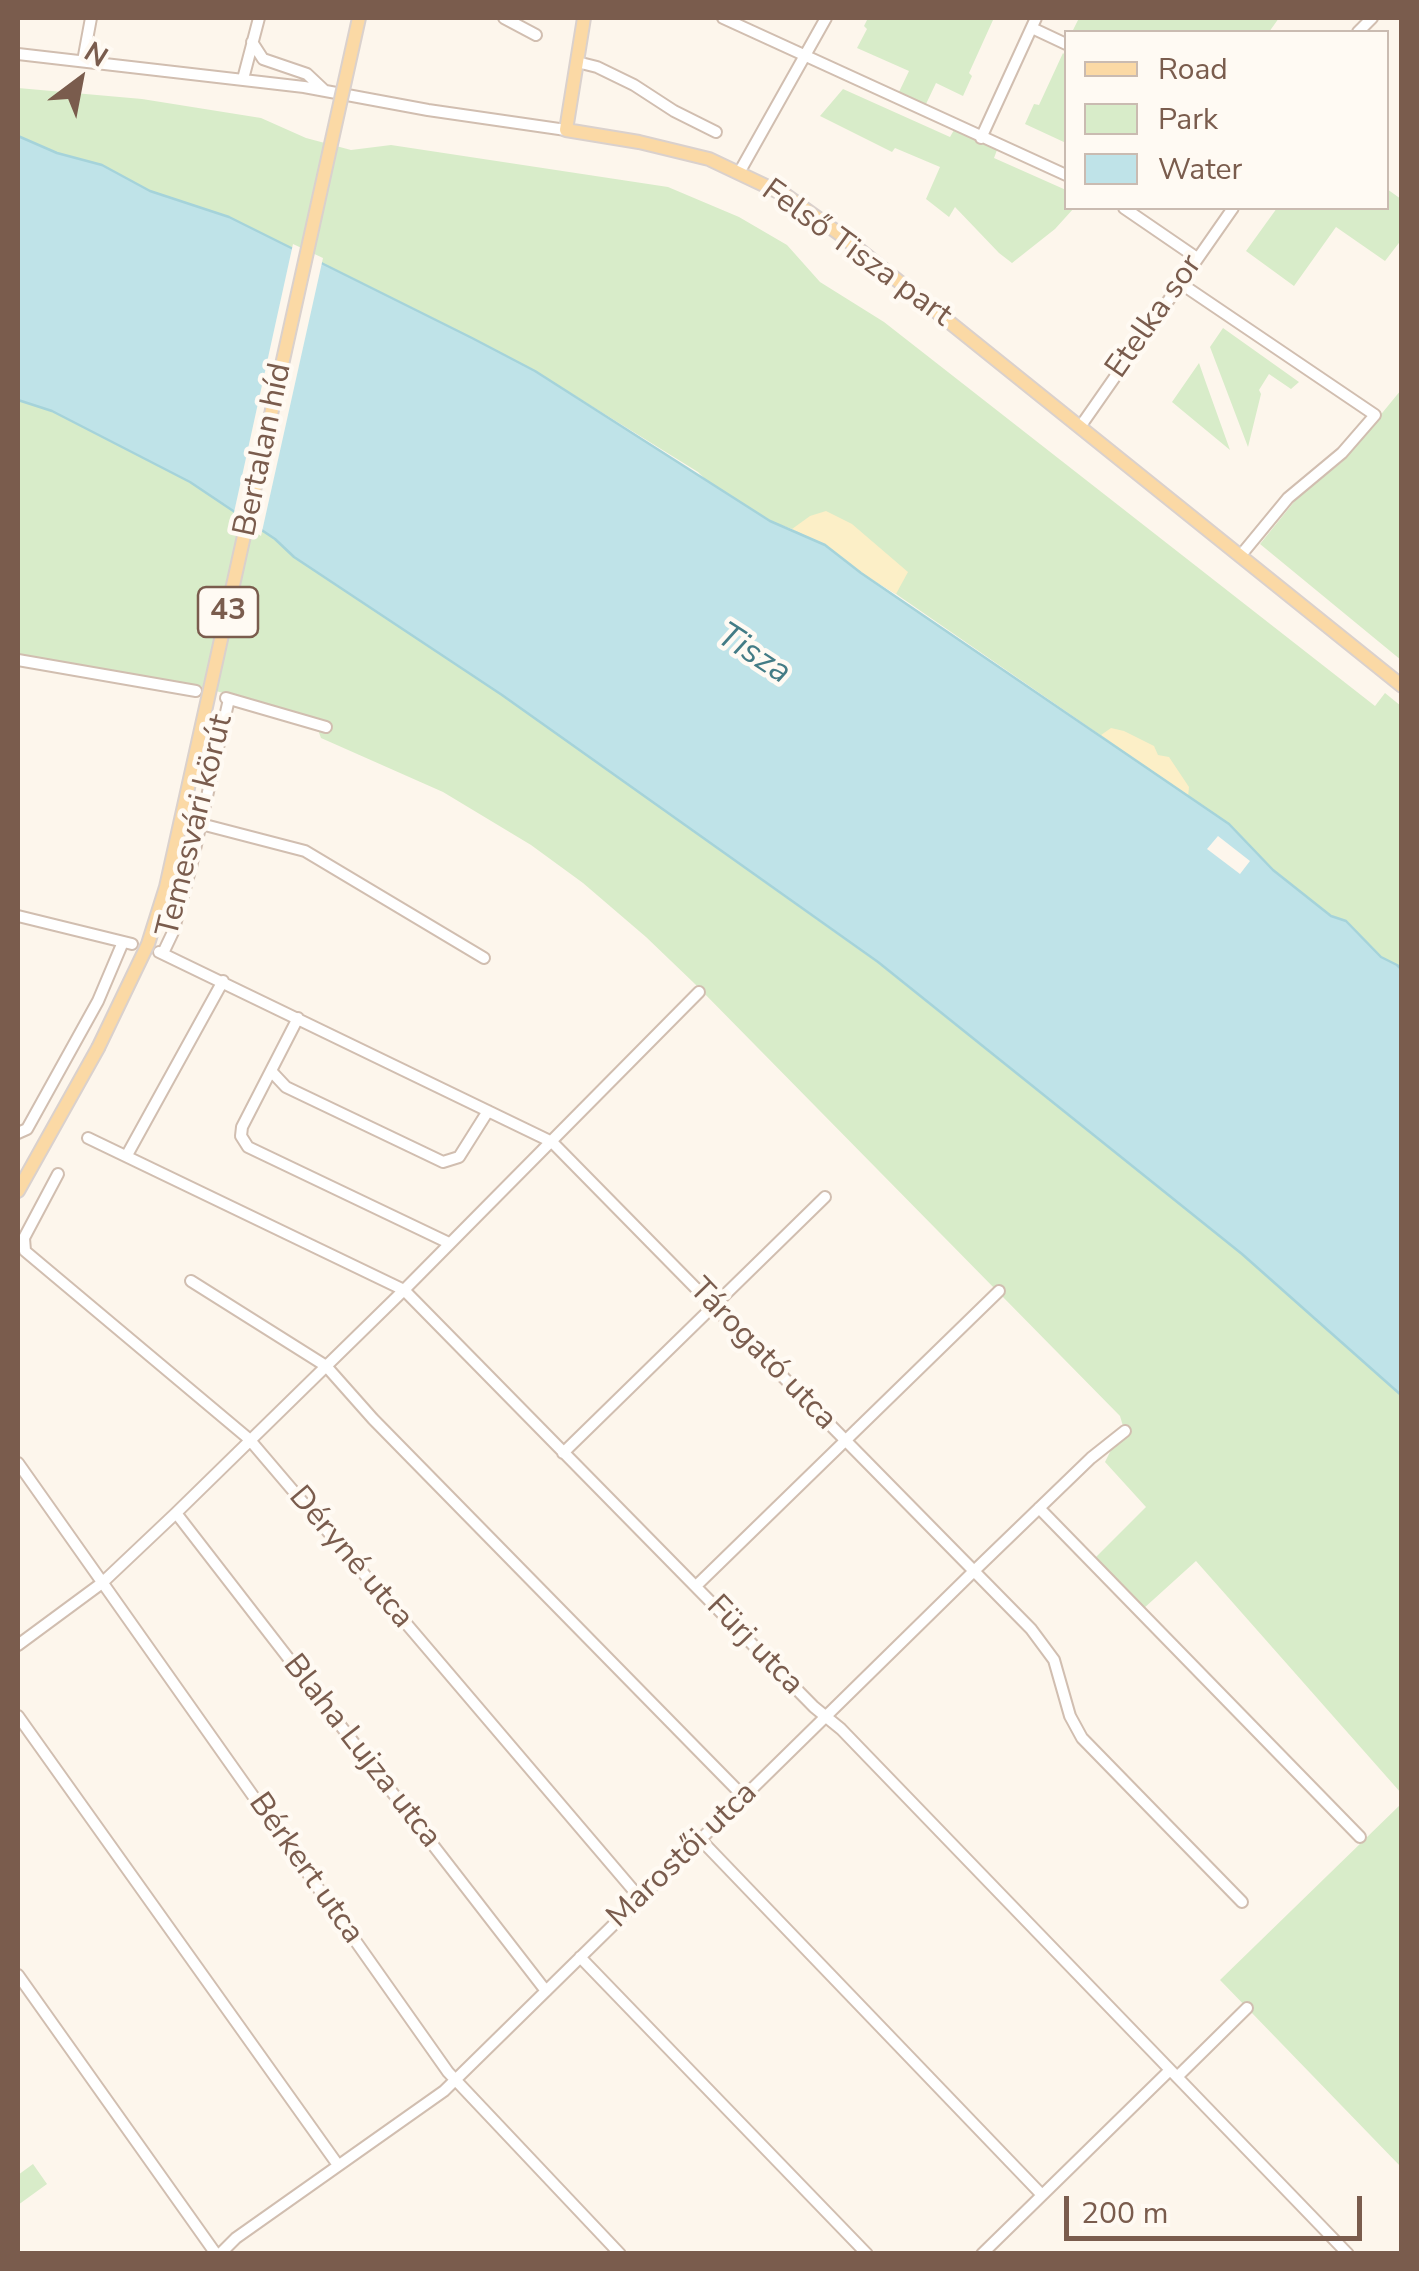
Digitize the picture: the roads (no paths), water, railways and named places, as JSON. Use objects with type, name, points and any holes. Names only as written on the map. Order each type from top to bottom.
[{"type":"main road","name":"Bertalan híd","points":[[18,1191],[98,1048],[148,944],[166,887],[359,18]]},
{"type":"main road","points":[[566,130],[584,18]]},
{"type":"main road","name":"Felső Tisza part","points":[[566,130],[668,148],[740,171],[787,196],[840,234],[1402,686]]},
{"type":"street","points":[[83,61],[91,18]]},
{"type":"street","points":[[242,79],[259,18]]},
{"type":"street","points":[[504,18],[536,35]]},
{"type":"street","points":[[723,18],[1064,175]]},
{"type":"street","points":[[740,171],[826,18]]},
{"type":"street","points":[[981,138],[1034,23],[1064,43]]},
{"type":"street","points":[[252,42],[263,59],[307,74],[326,91]]},
{"type":"street","name":"Felső Tisza part","points":[[18,54],[242,79],[566,130]]},
{"type":"street","points":[[577,62],[597,66],[634,84],[674,111],[716,132]]},
{"type":"street","points":[[1127,210],[1196,258]]},
{"type":"street","name":"Etelka sor","points":[[1080,426],[1232,210]]},
{"type":"street","points":[[1180,283],[1375,415],[1342,452],[1288,498],[1240,555]]},
{"type":"street","points":[[18,660],[196,691]]},
{"type":"street","name":"Temesvári körút","points":[[162,952],[173,932],[201,824],[226,698],[326,727]]},
{"type":"street","points":[[201,824],[316,856],[484,958]]},
{"type":"street","name":"Temesvári körút","points":[[18,916],[128,943],[22,1131]]},
{"type":"street","name":"Tárogató utca","points":[[162,952],[552,1142],[1044,1644],[1054,1660],[1074,1728],[1242,1902]]},
{"type":"street","points":[[126,1156],[223,981]]},
{"type":"street","points":[[18,1645],[102,1584],[404,1290],[699,992]]},
{"type":"street","points":[[298,1018],[241,1136],[248,1146],[448,1244]]},
{"type":"street","points":[[271,1072],[286,1086],[443,1162],[459,1157],[488,1111]]},
{"type":"street","name":"Fürj utca","points":[[88,1138],[404,1290],[840,1729],[1348,2254]]},
{"type":"street","name":"Déryné utca","points":[[58,1174],[24,1238],[26,1251],[249,1439],[640,1898]]},
{"type":"street","points":[[563,1453],[825,1196]]},
{"type":"street","points":[[191,1282],[326,1366],[373,1420],[744,1797]]},
{"type":"street","points":[[696,1586],[999,1291]]},
{"type":"street","name":"Marostői utca","points":[[218,2254],[454,2081],[1039,1508],[1124,1432]]},
{"type":"street","name":"Bérkert utca","points":[[18,1463],[454,2081],[620,2254]]},
{"type":"street","points":[[1039,1508],[1360,1837]]},
{"type":"street","name":"Blaha Lujza utca","points":[[176,1513],[546,1991]]},
{"type":"street","points":[[18,1716],[338,2165]]},
{"type":"street","points":[[700,1839],[1042,2195]]},
{"type":"street","points":[[580,1957],[867,2254]]},
{"type":"street","points":[[18,1974],[218,2254]]},
{"type":"street","points":[[983,2253],[1247,2008]]},
{"type":"water","name":"Tisza","points":[[18,136],[57,153],[102,165],[150,191],[229,217],[472,338],[535,371],[770,521],[825,545],[1229,824],[1273,870],[1331,916],[1346,921],[1381,957],[1397,965],[1401,969],[1401,1395],[1242,1254],[878,962],[502,695],[294,557],[275,539],[190,482],[52,411],[18,400]]}]
